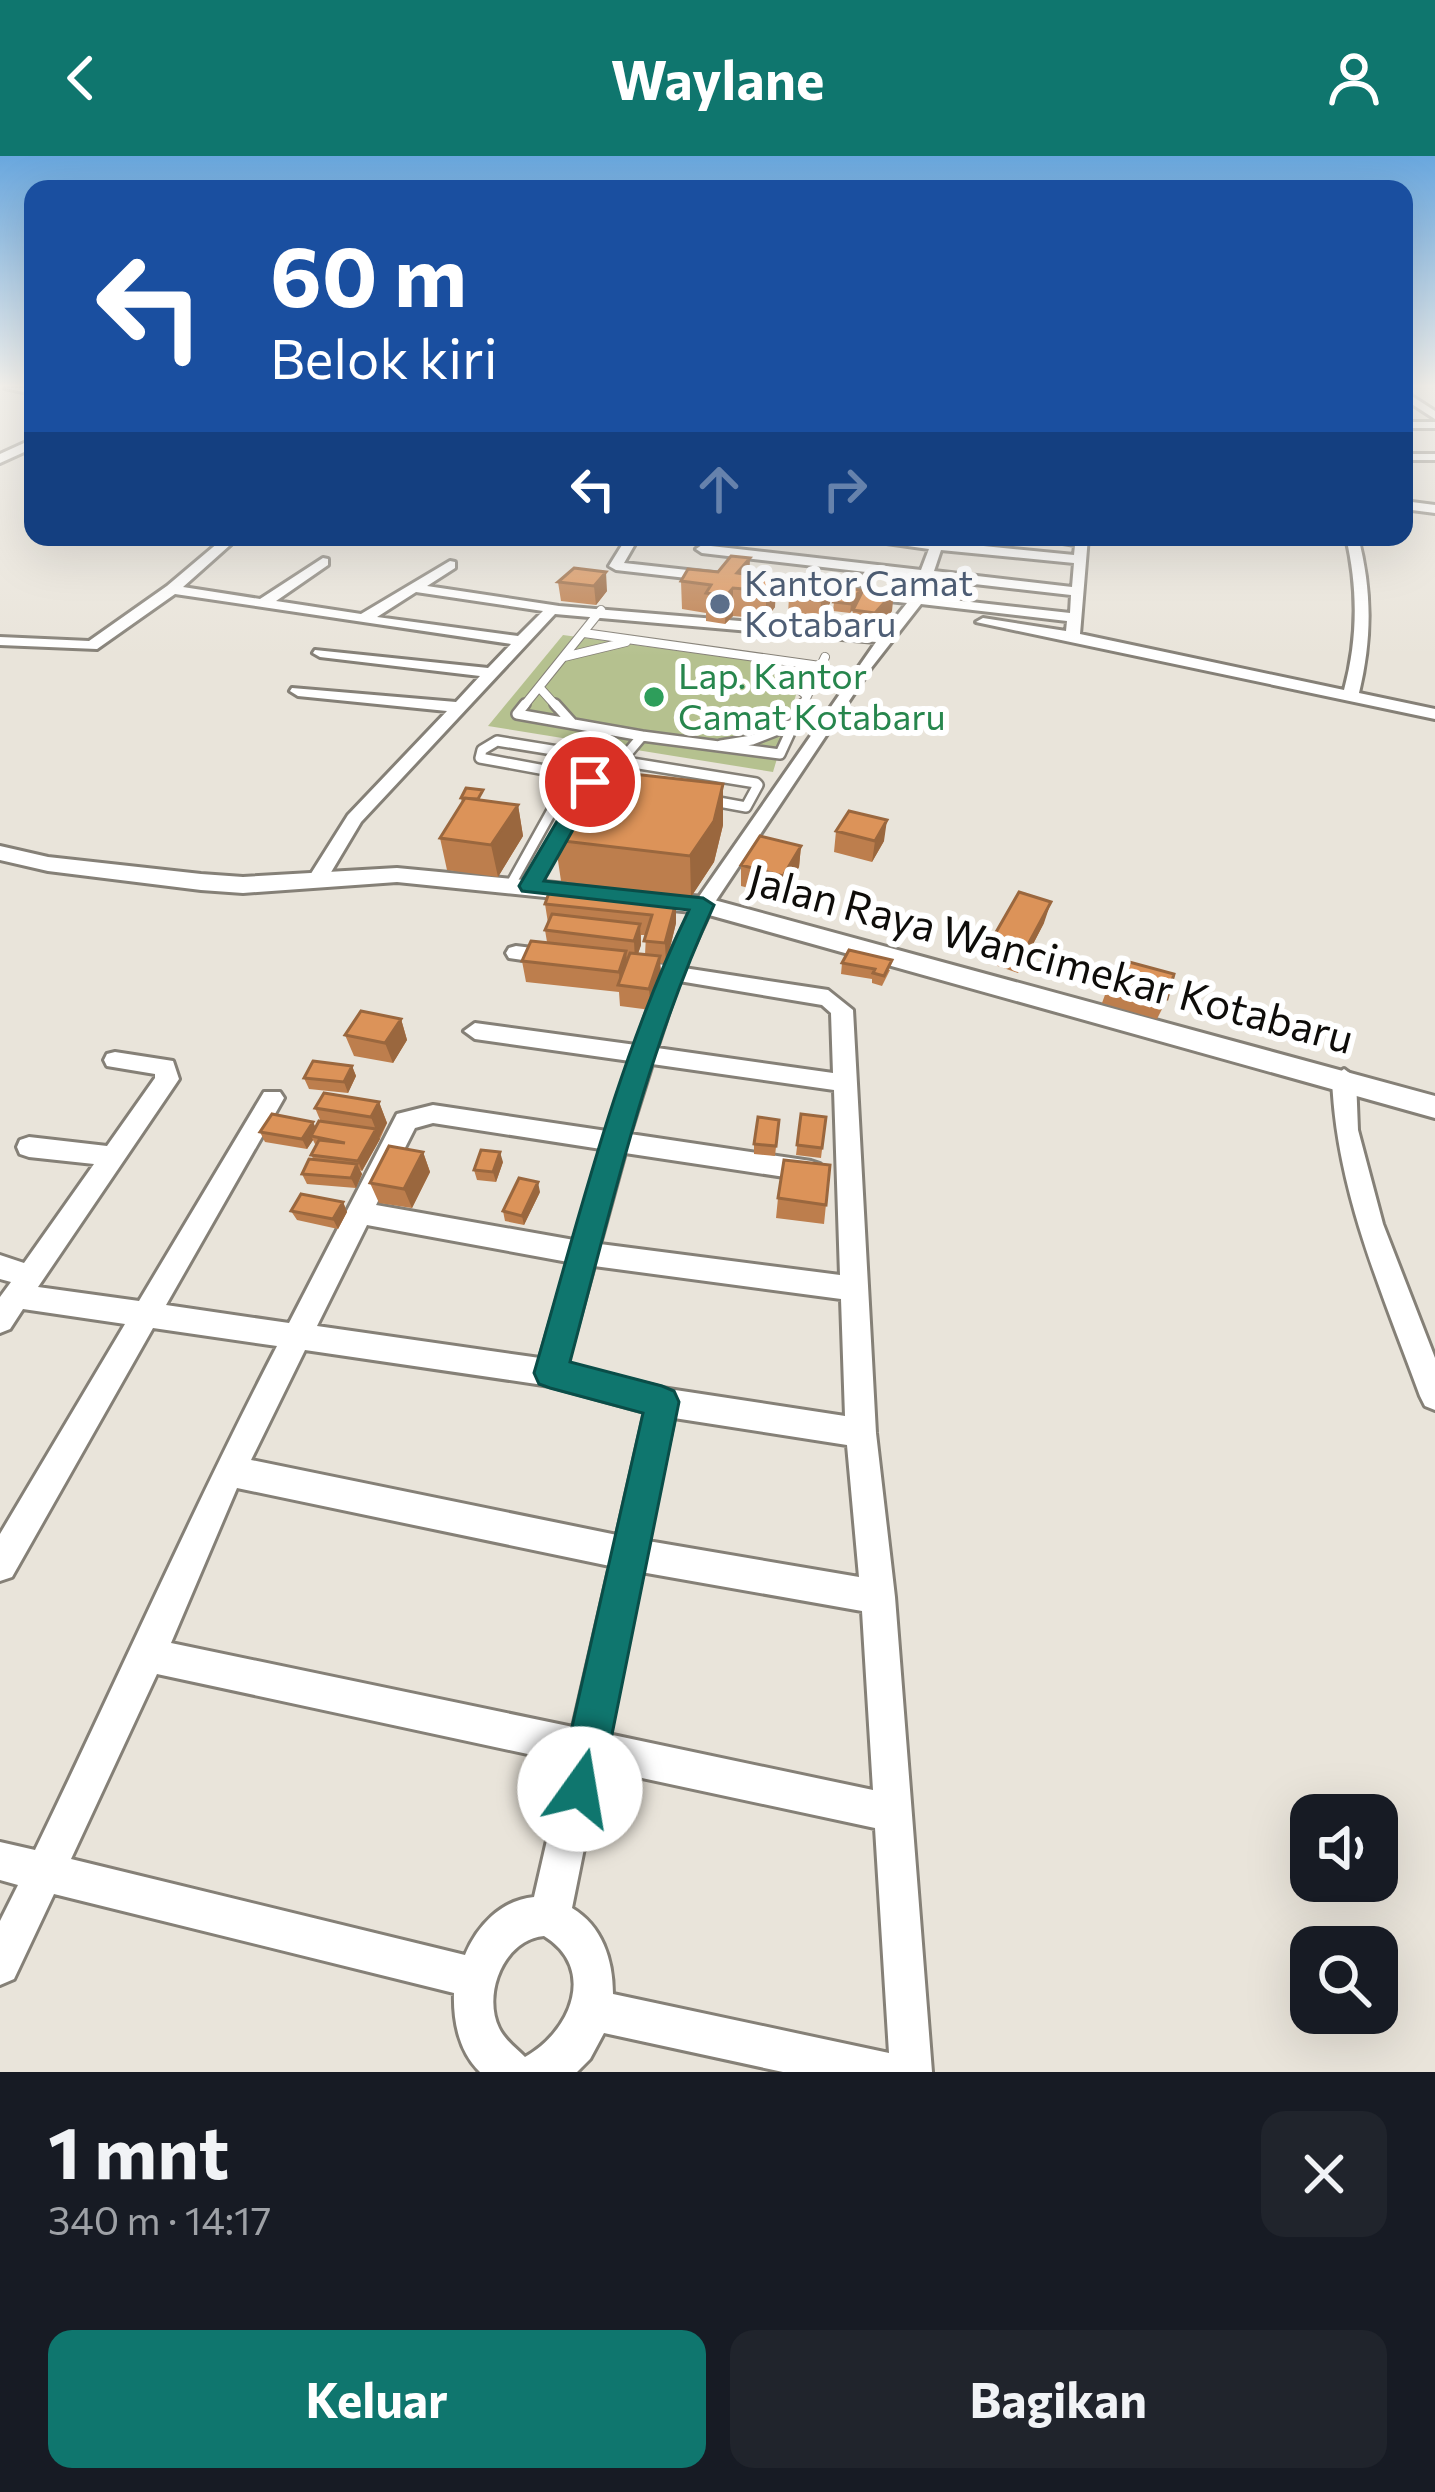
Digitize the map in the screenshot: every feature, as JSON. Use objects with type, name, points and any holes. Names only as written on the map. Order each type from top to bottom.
[{"type":"street","points":[[0,641],[92,646],[172,590],[223,546]]},
{"type":"street","points":[[628,546],[616,566],[683,581],[1074,616]]},
{"type":"street","points":[[683,581],[704,546]]},
{"type":"street","points":[[727,546],[1078,592]]},
{"type":"street","points":[[550,1373],[615,1142],[671,972],[703,905],[914,604],[936,546]]},
{"type":"street","points":[[970,546],[1082,560]]},
{"type":"street","points":[[1073,638],[1082,546]]},
{"type":"street","points":[[1350,699],[1366,638],[1366,598],[1354,546]]},
{"type":"street","points":[[262,604],[323,562]]},
{"type":"street","points":[[363,619],[450,565]]},
{"type":"street","points":[[414,588],[554,610],[665,609],[726,627],[766,625],[886,638]]},
{"type":"street","points":[[172,590],[519,641]]},
{"type":"street","points":[[914,604],[1435,714]]},
{"type":"street","points":[[317,880],[354,819],[519,641],[554,610]]},
{"type":"street","points":[[320,653],[490,674]]},
{"type":"street","points":[[298,691],[460,706]]},
{"type":"street","name":"Jalan Raya Wancimekar Kotabaru","points":[[0,853],[47,864],[201,882],[397,875],[703,905],[1344,1078],[1435,1107]]},
{"type":"street","points":[[516,953],[671,972],[837,1002],[842,1010],[861,1433],[878,1598],[911,2072]]},
{"type":"street","points":[[475,1031],[843,1083]]},
{"type":"street","points":[[17,1298],[169,1071],[115,1060]]},
{"type":"street","points":[[1344,1078],[1346,1130],[1370,1224],[1435,1396]]},
{"type":"street","points":[[0,1565],[272,1098]]},
{"type":"street","points":[[0,1965],[148,1655],[229,1471],[406,1121],[421,1114],[846,1176]]},
{"type":"street","points":[[29,1147],[111,1156]]},
{"type":"street","points":[[359,1213],[584,1253],[852,1288]]},
{"type":"street","points":[[0,1267],[17,1298]]},
{"type":"street","points":[[17,1298],[550,1373],[662,1402],[861,1433]]},
{"type":"street","points":[[550,1916],[662,1402]]},
{"type":"street","points":[[229,1471],[630,1554],[878,1598]]},
{"type":"street","points":[[148,1655],[891,1813]]},
{"type":"street","points":[[0,1861],[475,1978]]},
{"type":"street","points":[[510,2072],[482,2047],[472,2002],[475,1978],[487,1949],[505,1929],[527,1917],[550,1916],[581,1939],[592,1972],[591,2010],[579,2040],[559,2062],[540,2072]]},
{"type":"street","points":[[591,2010],[882,2072]]},
{"type":"lane","points":[[584,633],[760,658],[823,662],[780,754],[773,757],[519,716],[601,610]]},
{"type":"lane","points":[[564,657],[639,640]]},
{"type":"lane","points":[[760,658],[807,696]]},
{"type":"lane","points":[[539,687],[574,725]]},
{"type":"lane","points":[[702,746],[752,740],[794,723]]},
{"type":"lane","points":[[620,762],[642,736]]},
{"type":"lane","points":[[497,741],[758,785],[744,807],[570,778],[478,755],[497,741]]},
{"type":"lane","points":[[520,885],[570,778]]},
{"type":"lane","points":[[580,799],[590,782]]},
{"type":"lane","points":[[520,885],[570,816]]},
{"type":"green space","name":"Lap. Kantor Camat Kotabaru","points":[[563,635],[804,668],[773,772],[488,726]]},
{"type":"building","points":[[731,556],[750,558],[737,573],[776,579],[766,591],[733,588],[726,596],[706,593],[711,585],[681,581],[688,569],[718,572]]},
{"type":"building","points":[[574,568],[606,572],[594,586],[558,582]]},
{"type":"building","points":[[805,579],[831,584],[821,601],[789,596]]},
{"type":"building","points":[[844,587],[860,590],[851,604],[834,602]]},
{"type":"building","points":[[864,588],[894,592],[875,613],[853,610]]},
{"type":"building","points":[[579,768],[723,784],[714,821],[690,856],[555,840],[574,798],[604,800],[609,787],[572,783]]},
{"type":"building","points":[[466,788],[483,790],[478,799],[461,798]]},
{"type":"building","points":[[465,798],[518,805],[491,845],[440,838]]},
{"type":"building","points":[[849,811],[887,820],[875,841],[836,831]]},
{"type":"building","points":[[760,836],[801,846],[783,876],[741,865]]},
{"type":"building","points":[[550,890],[676,902],[665,943],[644,941],[652,915],[545,904]]},
{"type":"building","points":[[1019,892],[1051,902],[1024,952],[991,941]]},
{"type":"building","points":[[552,914],[640,924],[634,941],[545,930]]},
{"type":"building","points":[[531,941],[626,951],[619,972],[522,961]]},
{"type":"building","points":[[849,950],[892,960],[884,976],[873,973],[875,969],[842,963]]},
{"type":"building","points":[[630,953],[660,956],[649,989],[618,985]]},
{"type":"building","points":[[1118,959],[1174,974],[1167,999],[1110,982]]},
{"type":"building","points":[[361,1011],[401,1019],[385,1043],[345,1035]]},
{"type":"building","points":[[313,1061],[352,1066],[344,1082],[304,1078]]},
{"type":"building","points":[[324,1093],[379,1102],[371,1117],[315,1108]]},
{"type":"building","points":[[272,1114],[313,1122],[302,1139],[260,1132]]},
{"type":"building","points":[[801,1114],[826,1117],[822,1148],[797,1145]]},
{"type":"building","points":[[758,1117],[779,1120],[776,1146],[754,1144]]},
{"type":"building","points":[[319,1121],[376,1129],[358,1161],[311,1155],[319,1140],[345,1143],[311,1136]]},
{"type":"building","points":[[389,1146],[423,1152],[404,1189],[370,1183]]},
{"type":"building","points":[[481,1150],[500,1152],[493,1172],[474,1170]]},
{"type":"building","points":[[309,1159],[357,1164],[351,1178],[302,1174]]},
{"type":"building","points":[[784,1160],[830,1165],[826,1205],[778,1198]]},
{"type":"building","points":[[519,1178],[538,1182],[522,1216],[503,1211]]},
{"type":"building","points":[[301,1194],[343,1202],[333,1219],[291,1211]]},
{"type":"place","name":"Kantor Camat Kotabaru","points":[[720,604]]},
{"type":"place","name":"Lap. Kantor Camat Kotabaru","points":[[654,697]]},
{"type":"route","points":[[580,1789],[662,1402],[550,1373],[615,1142],[671,972],[703,905],[530,886],[590,782]]}]
